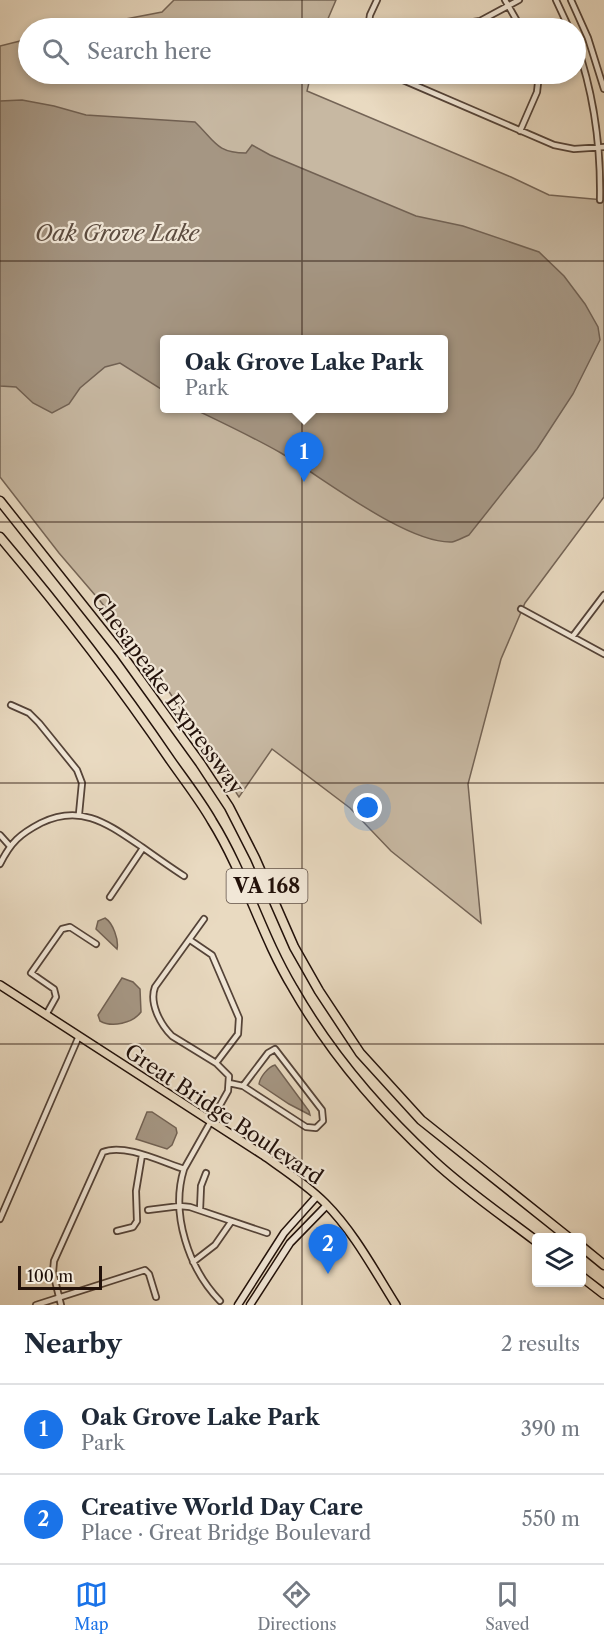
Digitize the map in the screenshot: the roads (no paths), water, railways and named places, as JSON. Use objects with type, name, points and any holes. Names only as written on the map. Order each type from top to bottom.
[{"type":"highway","name":"Chesapeake Expressway","points":[[0,501],[120,652],[229,807],[255,858],[294,946],[319,991],[360,1053],[421,1120],[563,1233]]},
{"type":"highway","name":"Chesapeake Expressway","points":[[0,537],[107,671],[151,730],[212,821],[243,880],[273,952],[301,1003],[337,1055],[375,1103],[434,1162],[532,1237]]},
{"type":"highway","points":[[586,1250],[604,1265]]},
{"type":"highway","points":[[586,1279],[604,1294]]},
{"type":"main road","name":"Great Bridge Boulevard","points":[[0,985],[286,1171],[317,1196],[327,1205],[359,1247],[396,1305]]},
{"type":"street","points":[[370,18],[378,0]]},
{"type":"street","points":[[505,0],[515,18]]},
{"type":"street","points":[[486,18],[519,0]]},
{"type":"street","points":[[556,0],[564,18]]},
{"type":"street","points":[[571,0],[579,18]]},
{"type":"street","points":[[586,34],[604,89]]},
{"type":"street","points":[[586,77],[602,147],[600,200]]},
{"type":"street","points":[[412,84],[562,148],[602,147]]},
{"type":"street","points":[[520,131],[537,92],[538,84]]},
{"type":"street","points":[[573,636],[604,595]]},
{"type":"street","points":[[521,609],[604,654]]},
{"type":"street","points":[[11,705],[29,713],[77,770],[82,783],[79,814]]},
{"type":"street","points":[[0,864],[9,845],[26,831],[46,821],[65,815],[79,814],[105,823],[184,876]]},
{"type":"street","points":[[0,835],[9,845]]},
{"type":"street","points":[[110,897],[143,848]]},
{"type":"street","points":[[204,919],[155,987],[152,997],[154,1008],[166,1030],[216,1063],[229,1076],[228,1090],[181,1178],[180,1206],[187,1247],[202,1280],[220,1301]]},
{"type":"street","points":[[46,1015],[56,997],[54,989],[31,973],[62,929],[70,927],[96,944]]},
{"type":"street","points":[[190,940],[212,955],[239,1018],[238,1034],[216,1063]]},
{"type":"street","points":[[0,1219],[79,1036]]},
{"type":"street","points":[[229,1083],[243,1086],[306,1127],[316,1128],[323,1121],[322,1110],[275,1049],[268,1053],[243,1086]]},
{"type":"street","points":[[61,1305],[53,1272],[54,1261],[103,1152],[122,1149],[184,1169]]},
{"type":"street","points":[[117,1231],[133,1227],[137,1221],[136,1191],[142,1155]]},
{"type":"street","points":[[200,1210],[201,1186],[206,1173]]},
{"type":"street","points":[[238,1305],[284,1233],[317,1196]]},
{"type":"street","points":[[250,1305],[290,1243],[327,1205]]},
{"type":"street","points":[[148,1210],[180,1206],[200,1210],[267,1233]]},
{"type":"street","points":[[193,1262],[215,1245],[231,1222]]},
{"type":"street","points":[[36,1305],[145,1270],[149,1274],[156,1297]]},
{"type":"water","name":"Oak Grove Lake","points":[[22,100],[86,115],[195,122],[217,145],[228,151],[246,153],[252,145],[270,155],[416,216],[463,226],[539,252],[564,276],[585,304],[598,327],[600,340],[573,394],[537,449],[469,535],[452,542],[433,540],[388,521],[281,453],[202,413],[448,413],[448,335],[160,335],[160,388],[120,363],[105,367],[80,388],[69,404],[52,413],[33,403],[16,387],[0,386],[0,101]]},
{"type":"water","points":[[105,918],[115,932],[117,949],[96,929],[98,921]]},
{"type":"water","points":[[122,978],[133,982],[140,989],[141,1012],[133,1019],[122,1023],[110,1024],[100,1021],[98,1015]]},
{"type":"water","points":[[275,1065],[310,1115],[259,1084],[265,1073]]},
{"type":"water","points":[[147,1112],[152,1112],[176,1128],[177,1133],[172,1145],[167,1149],[136,1139]]},
{"type":"place","name":"Oak Grove Lake Park","points":[[304,482]]},
{"type":"place","name":"Creative World Day Care","points":[[328,1274]]}]
